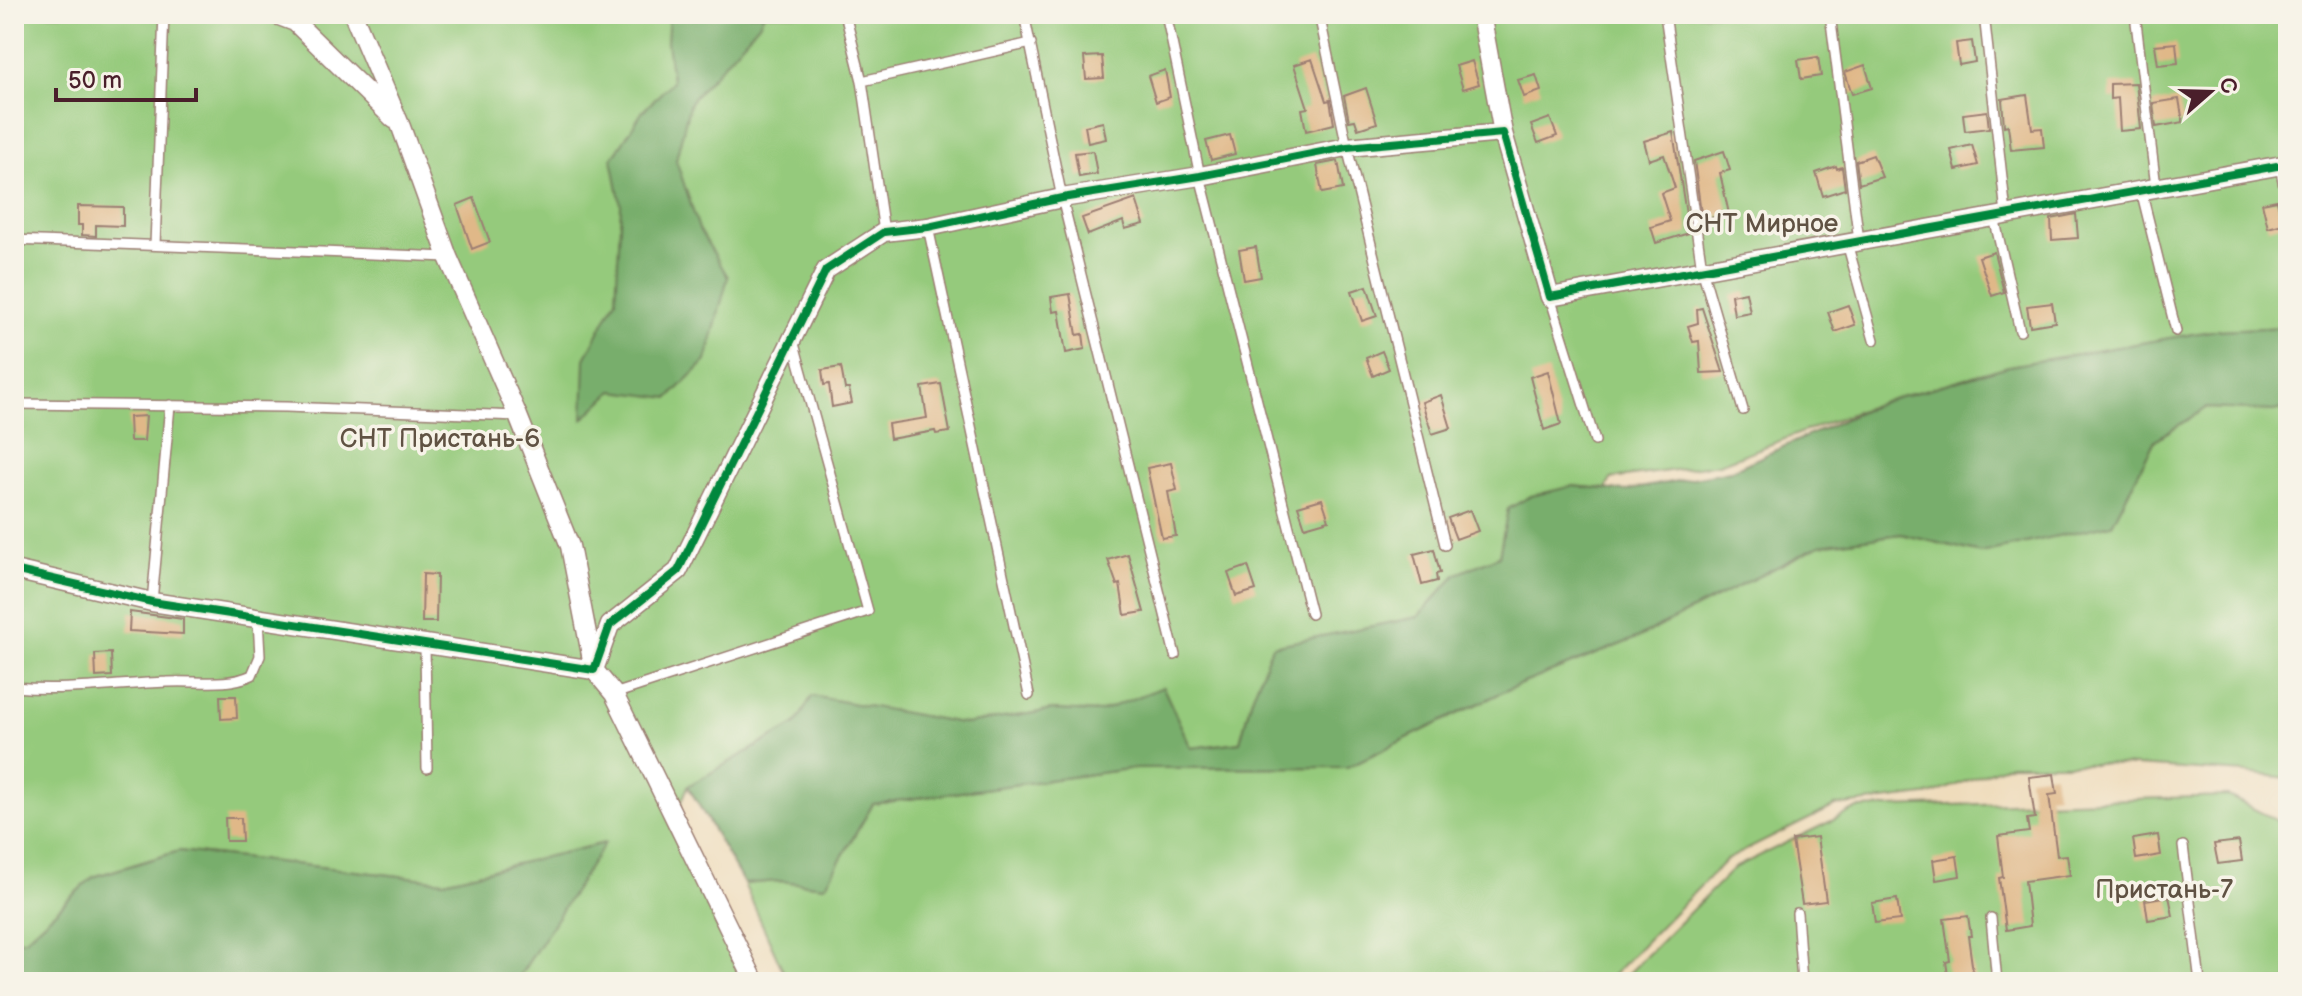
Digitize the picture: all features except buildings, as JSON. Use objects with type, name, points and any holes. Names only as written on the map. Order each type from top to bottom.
[{"type":"street","points":[[274,14],[301,18],[401,127]]},
{"type":"street","points":[[353,14],[401,127],[448,257],[518,416],[570,546],[594,670],[614,694],[755,982]]},
{"type":"street","points":[[1481,14],[1503,133],[1550,297],[2284,164]]},
{"type":"street","points":[[594,670],[610,625],[678,571],[826,270],[884,232],[928,227],[1062,198],[1200,176],[1347,147],[1503,133]]},
{"type":"street","points":[[14,570],[152,602],[594,670]]},
{"type":"lane","points":[[155,245],[164,14]]},
{"type":"lane","points":[[845,14],[862,81],[884,232]]},
{"type":"lane","points":[[1024,14],[1062,198],[1175,655]]},
{"type":"lane","points":[[1166,14],[1200,176],[1311,614]]},
{"type":"lane","points":[[1319,14],[1347,147],[1445,545]]},
{"type":"lane","points":[[1665,14],[1702,269],[1743,410]]},
{"type":"lane","points":[[1830,14],[1853,242],[1874,340]]},
{"type":"lane","points":[[1984,14],[2000,216],[2020,331]]},
{"type":"lane","points":[[2135,14],[2149,189],[2176,331]]},
{"type":"lane","points":[[862,81],[1031,43]]},
{"type":"lane","points":[[2284,164],[2288,208]]},
{"type":"lane","points":[[928,227],[1029,695]]},
{"type":"lane","points":[[14,240],[448,257]]},
{"type":"lane","points":[[1550,297],[1595,441]]},
{"type":"lane","points":[[614,694],[868,611],[792,339]]},
{"type":"lane","points":[[14,404],[286,407],[518,416]]},
{"type":"lane","points":[[152,602],[170,405]]},
{"type":"lane","points":[[14,687],[54,691],[169,682],[237,682],[252,675],[260,656],[258,619]]},
{"type":"lane","points":[[425,646],[427,768]]},
{"type":"lane","points":[[2183,846],[2200,982]]},
{"type":"lane","points":[[1797,913],[1802,982]]},
{"type":"lane","points":[[1991,918],[1997,982]]},
{"type":"green space","name":"СНТ Пристань-6","points":[[14,14],[2288,14],[2288,327],[2216,330],[2009,366],[1882,402],[1719,464],[1611,479],[1606,489],[1573,486],[1508,509],[1499,556],[1457,574],[1418,617],[1272,646],[1251,701],[1240,742],[1191,748],[1163,688],[1099,712],[1053,710],[966,724],[812,696],[796,724],[688,786],[671,828],[743,982],[511,982],[517,980],[604,843],[444,881],[179,851],[93,877],[25,939],[14,941]]},
{"type":"green space","points":[[669,14],[764,14],[759,24],[690,102],[676,160],[699,229],[728,277],[706,361],[669,398],[613,391],[583,419],[585,359],[616,299],[621,205],[612,159],[643,111],[672,82],[667,42]]},
{"type":"green space","points":[[2288,327],[2288,408],[2274,411],[2206,408],[2155,440],[2112,524],[1981,553],[1901,534],[1820,545],[1639,637],[1511,688],[1347,767],[1136,768],[873,804],[825,886],[780,881],[744,884],[688,786],[796,724],[812,696],[966,724],[1053,710],[1099,712],[1163,687],[1191,748],[1240,742],[1251,701],[1272,646],[1418,617],[1457,574],[1499,556],[1508,509],[1531,496],[1573,486],[1624,491],[1730,471],[1882,402],[2009,366],[2216,330]]},
{"type":"green space","points":[[2206,408],[2274,411],[2288,408],[2288,778],[2103,764],[2010,764],[1933,794],[1835,806],[1726,860],[1606,982],[788,982],[744,884],[780,881],[825,886],[873,804],[1136,768],[1347,767],[1511,688],[1639,637],[1820,545],[1901,534],[1981,553],[2112,524],[2155,440]]},
{"type":"green space","name":"Пристань-7","points":[[2228,796],[2288,826],[2288,982],[1620,982],[1734,868],[1858,808]]},
{"type":"green space","points":[[605,843],[517,980],[511,982],[14,982],[14,941],[25,939],[93,877],[179,851],[444,881]]},
{"type":"cycle path","points":[[14,570],[152,602],[594,670],[610,625],[678,571],[826,270],[884,232],[928,227],[1062,198],[1200,176],[1347,147],[1503,133],[1550,297],[2288,164]]},
{"type":"park label","name":"СНТ Мирное","points":[[1762,224]]}]
